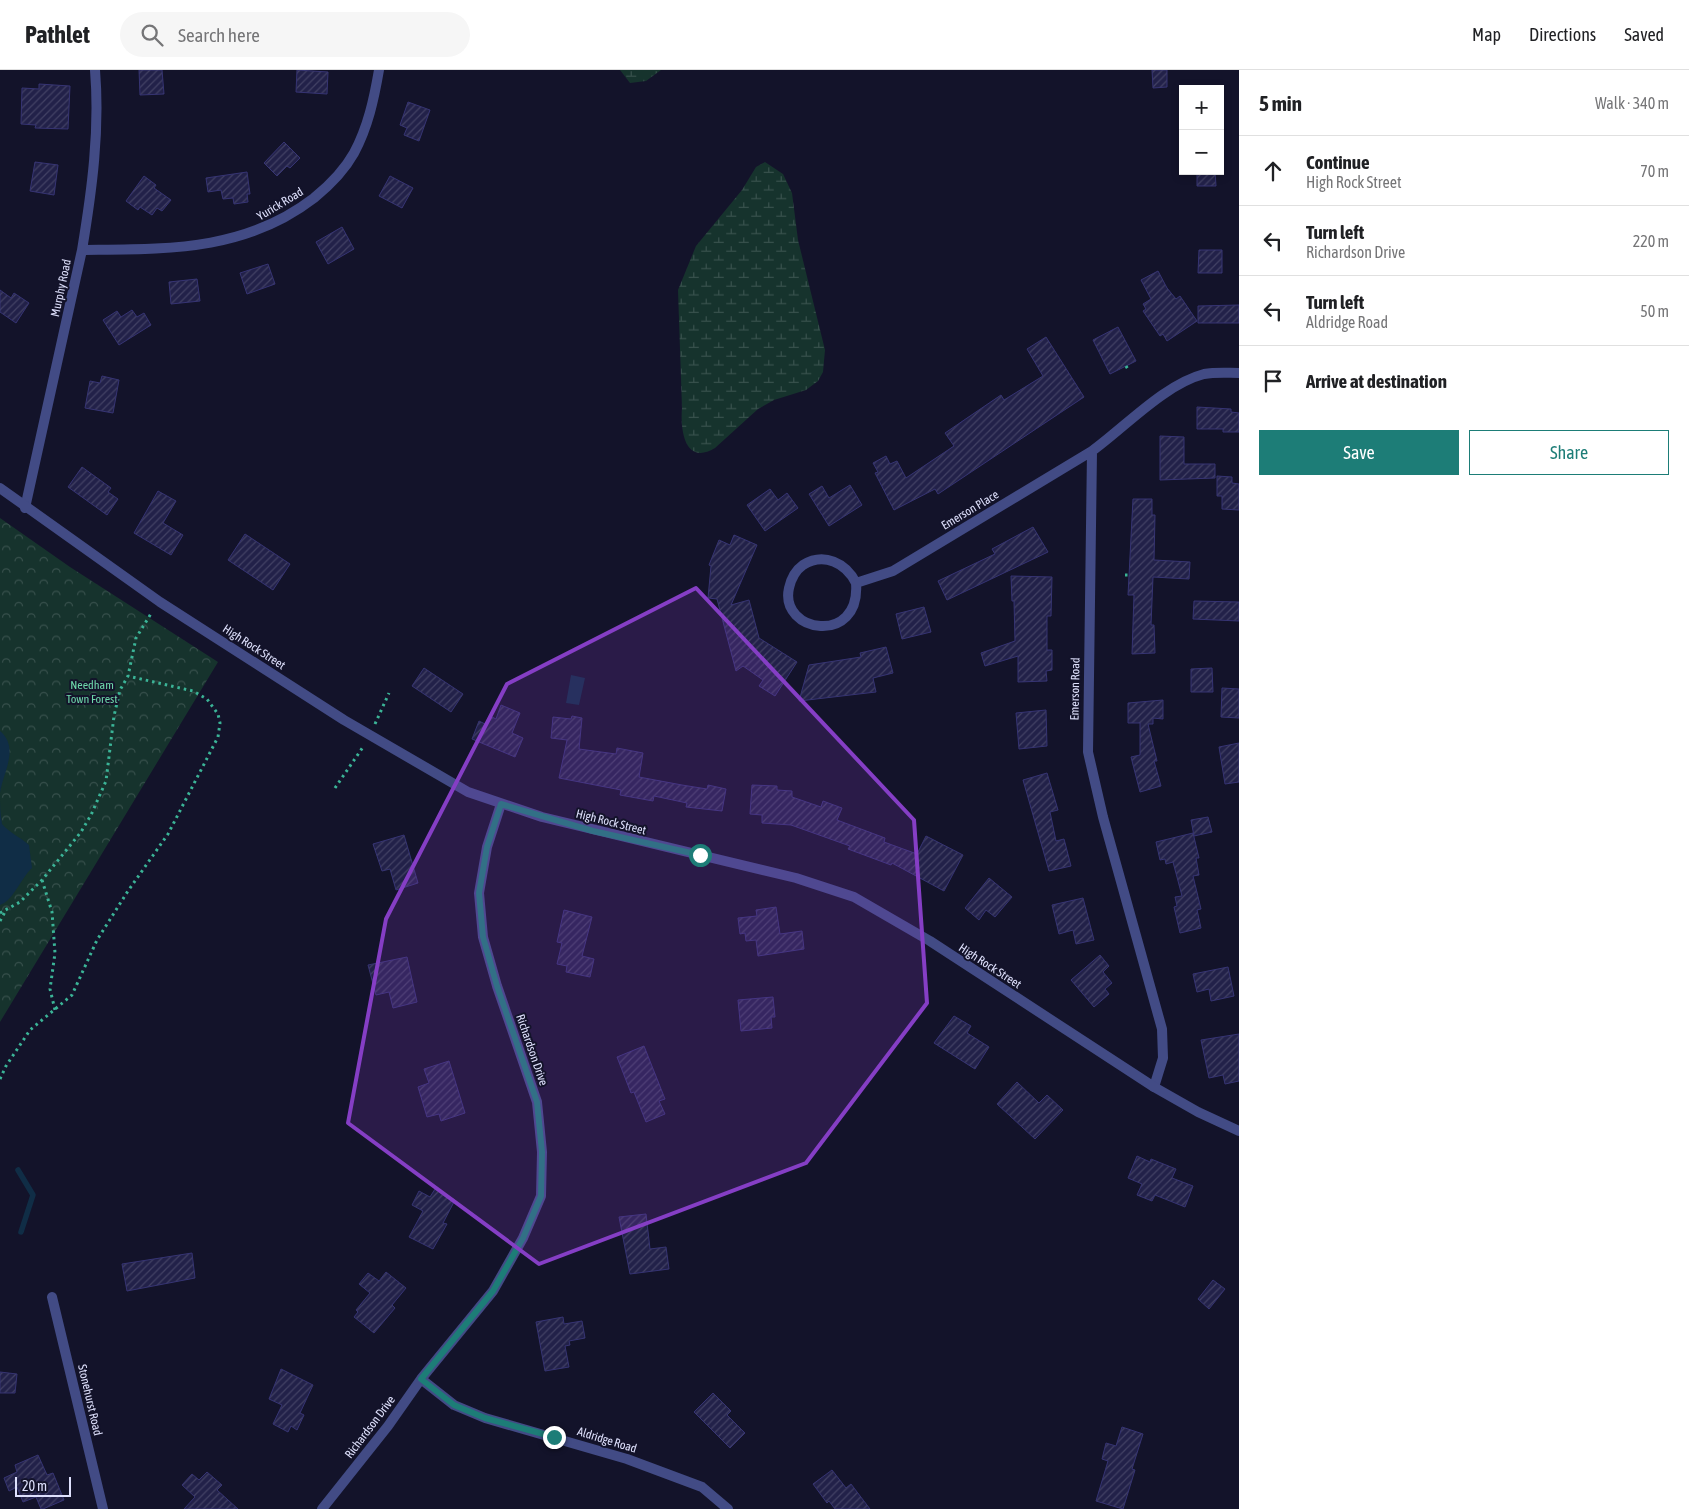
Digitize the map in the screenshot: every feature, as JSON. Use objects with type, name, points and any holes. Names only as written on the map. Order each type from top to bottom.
[{"type":"street","name":"Murphy Road","points":[[25,508],[82,250],[96,135],[97,96],[95,70]]},
{"type":"street","name":"Yurick Road","points":[[82,250],[141,249],[227,240],[275,224],[323,191],[338,177],[347,164],[360,141],[369,115],[379,70]]},
{"type":"street","points":[[1092,451],[1180,385],[1214,372],[1239,373]]},
{"type":"street","name":"Emerson Place","points":[[856,584],[893,570],[1092,451]]},
{"type":"street","name":"Emerson Road","points":[[1092,451],[1088,752],[1103,816],[1162,1029],[1163,1058],[1154,1087]]},
{"type":"street","name":"High Rock Street","points":[[0,488],[25,508],[160,602],[313,700],[468,792],[501,804],[593,831],[796,878],[854,898],[930,941],[1154,1087],[1198,1112],[1239,1131]]},
{"type":"street","points":[[818,559],[837,562],[851,573],[856,584],[857,598],[850,615],[832,626],[814,626],[798,617],[791,607],[788,593],[792,578],[802,566],[818,559]]},
{"type":"street","name":"Richardson Drive","points":[[322,1509],[388,1426],[421,1379],[493,1291],[523,1238],[541,1196],[542,1152],[537,1102],[497,986],[483,937],[479,893],[487,847],[501,804]]},
{"type":"street","name":"Stonehurst Road","points":[[52,1297],[103,1509]]},
{"type":"street","name":"Aldridge Road","points":[[421,1379],[454,1405],[485,1418],[627,1459],[702,1487],[728,1509]]},
{"type":"path","points":[[1126,366],[1128,371]]},
{"type":"path","points":[[0,921],[2,913],[20,902],[42,880],[81,832],[91,815],[106,780],[115,710],[120,690],[128,676],[136,638],[160,602]]},
{"type":"path","points":[[0,1079],[6,1066],[30,1030],[72,995],[106,924],[168,834],[214,746],[219,731],[220,723],[215,708],[198,693],[128,676]]},
{"type":"path","points":[[42,880],[52,912],[55,953],[50,989],[55,1010]]},
{"type":"highlighted area","points":[[696,588],[914,820],[927,1003],[806,1163],[539,1264],[348,1123],[386,919],[507,684]]},
{"type":"green space","points":[[620,70],[661,70],[646,81],[630,83]]},
{"type":"green space","points":[[765,162],[783,174],[792,193],[798,240],[825,350],[823,372],[818,381],[806,390],[774,400],[758,409],[715,448],[705,452],[697,452],[686,443],[682,426],[678,290],[696,246],[742,190],[756,167]]},
{"type":"green space","name":"Needham Town Forest","points":[[0,518],[70,567],[218,662],[0,1022]]},
{"type":"water","points":[[571,675],[585,678],[579,705],[566,703]]},
{"type":"water","points":[[0,731],[6,738],[10,753],[0,793]]},
{"type":"water","points":[[0,812],[2,824],[29,845],[32,868],[9,899],[0,905]]},
{"type":"building","points":[[139,70],[162,70],[164,94],[140,95]]},
{"type":"building","points":[[297,70],[328,72],[327,94],[296,92]]},
{"type":"building","points":[[1152,70],[1167,70],[1167,87],[1153,88]]},
{"type":"building","points":[[39,84],[70,86],[68,129],[35,128],[36,125],[21,124],[22,88],[39,89]]},
{"type":"building","points":[[408,102],[430,110],[419,141],[404,135],[407,128],[400,125]]},
{"type":"building","points":[[284,142],[300,158],[290,168],[287,166],[277,176],[264,163]]},
{"type":"building","points":[[35,162],[58,165],[54,195],[30,191]]},
{"type":"building","points":[[247,172],[250,194],[247,194],[248,202],[234,204],[233,198],[223,199],[221,190],[208,192],[206,178]]},
{"type":"building","points":[[1197,175],[1215,175],[1216,186],[1197,186]]},
{"type":"building","points":[[144,176],[156,185],[154,188],[171,200],[162,211],[157,208],[152,215],[140,207],[138,210],[126,201]]},
{"type":"building","points":[[390,176],[413,188],[402,208],[379,196]]},
{"type":"building","points":[[342,227],[354,249],[328,264],[316,242]]},
{"type":"building","points":[[1199,250],[1222,250],[1222,273],[1198,273]]},
{"type":"building","points":[[268,264],[275,284],[247,294],[240,273]]},
{"type":"building","points":[[1158,271],[1167,288],[1176,299],[1180,296],[1197,321],[1167,341],[1163,334],[1160,336],[1143,311],[1146,309],[1143,304],[1151,299],[1141,280]]},
{"type":"building","points":[[197,279],[200,301],[171,304],[169,282]]},
{"type":"building","points":[[0,290],[11,298],[14,293],[29,303],[16,323],[0,312]]},
{"type":"building","points":[[1239,305],[1239,323],[1198,323],[1198,306]]},
{"type":"building","points":[[132,310],[137,317],[144,313],[151,325],[119,345],[103,320],[117,311],[121,317]]},
{"type":"building","points":[[1118,327],[1136,361],[1110,374],[1093,340]]},
{"type":"building","points":[[1046,337],[1084,397],[938,494],[935,489],[894,510],[875,473],[878,472],[873,463],[886,456],[890,464],[897,461],[906,478],[954,446],[945,433],[1001,395],[1004,400],[1043,376],[1027,349]]},
{"type":"building","points":[[102,376],[119,380],[113,413],[85,408],[90,381],[100,383]]},
{"type":"building","points":[[1197,407],[1231,409],[1231,412],[1239,413],[1239,432],[1223,432],[1223,429],[1197,429]]},
{"type":"building","points":[[1160,436],[1184,437],[1184,464],[1215,464],[1215,478],[1160,480]]},
{"type":"building","points":[[82,467],[111,488],[108,492],[118,499],[107,515],[68,487]]},
{"type":"building","points":[[1217,476],[1232,477],[1232,483],[1239,484],[1239,510],[1222,509],[1222,496],[1217,496]]},
{"type":"building","points":[[850,485],[862,505],[829,526],[809,494],[822,486],[829,498]]},
{"type":"building","points":[[770,489],[778,500],[787,493],[798,508],[765,531],[747,505]]},
{"type":"building","points":[[158,491],[176,501],[163,523],[183,535],[171,555],[134,533]]},
{"type":"building","points":[[1133,499],[1152,499],[1152,515],[1155,515],[1154,560],[1190,562],[1189,579],[1153,577],[1151,625],[1154,625],[1155,653],[1132,654],[1134,595],[1128,595]]},
{"type":"building","points":[[1033,527],[1048,552],[947,600],[938,581],[995,554],[992,549]]},
{"type":"building","points":[[245,534],[290,564],[273,590],[228,560]]},
{"type":"building","points":[[734,535],[757,545],[731,605],[749,600],[759,638],[797,662],[775,696],[759,686],[763,680],[743,666],[736,671],[717,599],[708,598],[711,566],[709,565],[719,540],[730,545]]},
{"type":"building","points":[[1011,576],[1052,577],[1051,616],[1047,616],[1047,650],[1052,650],[1052,670],[1046,671],[1047,681],[1018,682],[1018,656],[985,666],[981,653],[1015,641]]},
{"type":"building","points":[[1194,601],[1239,602],[1239,621],[1193,619]]},
{"type":"building","points":[[924,607],[931,632],[902,639],[896,614]]},
{"type":"building","points":[[886,647],[893,673],[873,678],[876,692],[799,701],[809,665],[861,657],[860,653]]},
{"type":"building","points":[[424,668],[463,694],[451,712],[412,686]]},
{"type":"building","points":[[1212,668],[1213,692],[1191,692],[1191,669]]},
{"type":"building","points":[[1222,688],[1239,689],[1239,718],[1221,717]]},
{"type":"building","points":[[1163,700],[1163,719],[1153,718],[1153,724],[1148,724],[1157,761],[1154,761],[1161,786],[1140,792],[1131,757],[1140,755],[1140,723],[1128,723],[1128,703]]},
{"type":"building","points":[[501,705],[520,713],[512,733],[523,738],[515,757],[472,739],[479,721],[487,725],[490,716],[496,719]]},
{"type":"building","points":[[1046,710],[1047,746],[1019,749],[1016,713]]},
{"type":"building","points":[[572,716],[582,718],[579,749],[616,754],[617,748],[643,753],[639,777],[707,789],[708,785],[726,789],[722,811],[686,807],[687,803],[654,796],[653,801],[620,795],[621,790],[559,778],[567,740],[551,738],[553,717],[571,719]]},
{"type":"building","points":[[1239,743],[1239,782],[1225,784],[1219,747]]},
{"type":"building","points":[[1047,773],[1058,810],[1050,812],[1056,841],[1064,839],[1071,866],[1049,871],[1023,780]]},
{"type":"building","points":[[752,785],[777,786],[777,790],[792,791],[792,797],[821,807],[823,801],[842,808],[837,820],[885,838],[884,842],[917,854],[926,836],[963,855],[944,891],[892,863],[891,865],[848,849],[850,846],[791,825],[762,823],[762,815],[750,814]]},
{"type":"building","points":[[1208,817],[1212,832],[1194,836],[1191,820]]},
{"type":"building","points":[[1193,833],[1199,858],[1196,858],[1199,875],[1193,876],[1201,909],[1197,910],[1201,928],[1180,933],[1174,907],[1177,906],[1175,897],[1182,896],[1173,862],[1166,864],[1165,859],[1160,860],[1156,842]]},
{"type":"building","points":[[404,835],[418,883],[396,890],[390,869],[382,871],[373,844]]},
{"type":"building","points":[[989,878],[1012,897],[995,917],[986,910],[979,920],[965,908]]},
{"type":"building","points":[[1083,898],[1094,940],[1076,944],[1073,930],[1059,934],[1052,905]]},
{"type":"building","points":[[776,907],[780,934],[802,931],[804,949],[758,956],[756,940],[746,941],[745,933],[740,934],[738,918],[757,916],[756,910]]},
{"type":"building","points":[[564,910],[592,917],[582,956],[594,959],[590,977],[566,972],[567,966],[557,964],[562,943],[557,942]]},
{"type":"building","points":[[1100,955],[1109,966],[1103,972],[1112,983],[1105,989],[1109,994],[1094,1007],[1071,980]]},
{"type":"building","points":[[407,957],[417,1002],[393,1008],[389,992],[376,995],[368,965]]},
{"type":"building","points":[[1228,967],[1234,996],[1211,1001],[1209,989],[1197,992],[1193,974]]},
{"type":"building","points":[[773,997],[775,1017],[771,1017],[772,1028],[741,1031],[738,1000]]},
{"type":"building","points":[[954,1016],[971,1026],[967,1033],[989,1047],[975,1069],[934,1043]]},
{"type":"building","points":[[1239,1034],[1239,1081],[1225,1084],[1223,1075],[1209,1078],[1201,1040]]},
{"type":"building","points":[[644,1046],[665,1099],[659,1101],[665,1114],[646,1122],[634,1092],[631,1093],[617,1057]]},
{"type":"building","points":[[449,1061],[465,1113],[441,1121],[439,1114],[427,1117],[418,1087],[429,1083],[424,1069]]},
{"type":"building","points":[[1017,1082],[1039,1103],[1047,1095],[1063,1110],[1035,1139],[997,1104]]},
{"type":"building","points":[[1137,1156],[1150,1162],[1151,1159],[1176,1169],[1172,1178],[1193,1186],[1185,1207],[1155,1195],[1152,1201],[1137,1195],[1142,1184],[1128,1178]]},
{"type":"building","points":[[435,1189],[455,1200],[443,1223],[447,1224],[433,1249],[409,1237],[423,1211],[412,1205],[419,1191],[430,1197]]},
{"type":"building","points":[[646,1214],[650,1249],[666,1247],[669,1269],[630,1274],[619,1217]]},
{"type":"building","points":[[192,1253],[195,1278],[127,1291],[122,1264]]},
{"type":"building","points":[[386,1272],[406,1288],[392,1305],[395,1308],[374,1333],[354,1317],[358,1312],[356,1310],[370,1293],[359,1284],[368,1273],[379,1281]]},
{"type":"building","points":[[1213,1280],[1225,1289],[1209,1309],[1198,1299]]},
{"type":"building","points":[[563,1317],[564,1324],[582,1321],[585,1338],[569,1341],[570,1345],[565,1346],[569,1367],[545,1371],[536,1322]]},
{"type":"building","points":[[281,1369],[313,1385],[300,1413],[304,1415],[297,1430],[291,1426],[288,1432],[273,1424],[282,1405],[269,1399]]},
{"type":"building","points":[[0,1372],[17,1374],[15,1393],[0,1393]]},
{"type":"building","points":[[713,1393],[731,1411],[727,1415],[745,1433],[730,1448],[694,1412]]},
{"type":"building","points":[[1122,1427],[1143,1434],[1132,1469],[1135,1470],[1123,1509],[1096,1501],[1108,1461],[1102,1459],[1106,1443],[1116,1446]]},
{"type":"building","points":[[38,1455],[47,1475],[53,1473],[64,1500],[43,1509],[41,1509],[36,1497],[23,1502],[17,1487],[9,1491],[4,1478],[17,1472],[15,1465]]},
{"type":"building","points":[[832,1470],[846,1488],[851,1484],[870,1509],[835,1509],[829,1501],[827,1503],[813,1484]]},
{"type":"building","points":[[207,1472],[222,1485],[217,1490],[238,1509],[184,1509],[195,1497],[182,1485],[192,1474],[199,1480]]},
{"type":"waterway","points":[[18,1170],[33,1195],[21,1232]]},
{"type":"route","points":[[554,1437],[485,1418],[454,1405],[421,1379],[493,1291],[523,1238],[541,1196],[542,1152],[537,1102],[497,986],[483,937],[479,893],[487,847],[501,804],[593,831],[700,855]]}]
